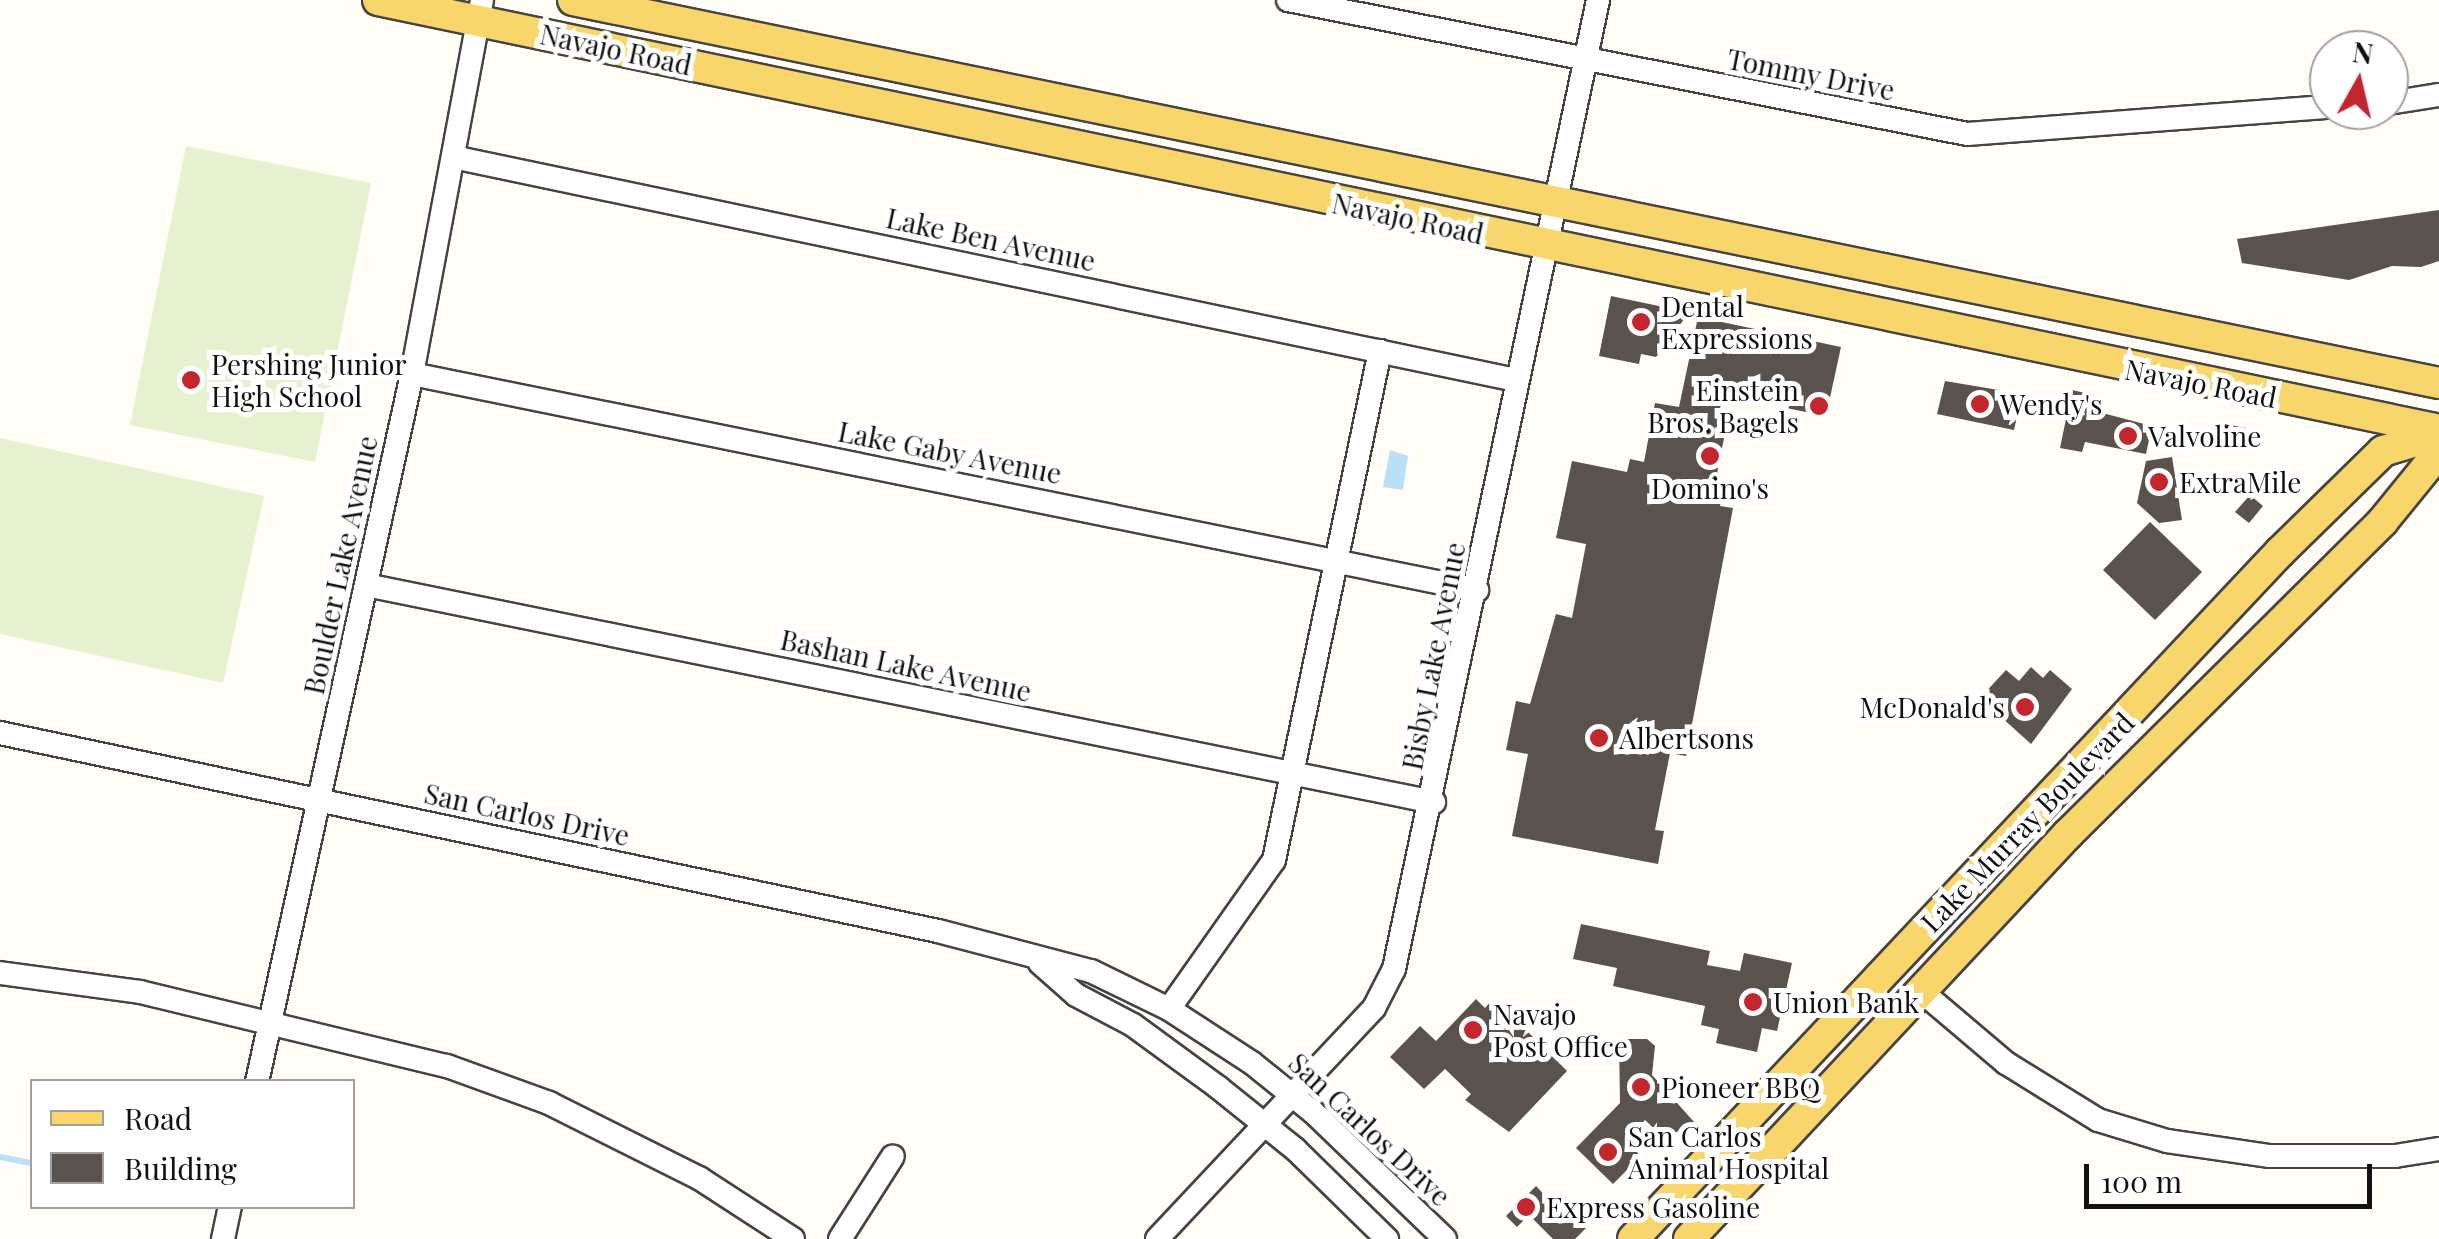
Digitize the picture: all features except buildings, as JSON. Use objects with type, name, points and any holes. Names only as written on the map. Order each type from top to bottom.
[{"type":"main road","name":"Navajo Road","points":[[378,0],[480,10],[1546,247],[2439,432]]},
{"type":"main road","name":"Navajo Road","points":[[573,0],[2439,383]]},
{"type":"main road","points":[[1874,315],[1891,292],[1906,288],[1990,306],[2019,299]]},
{"type":"main road","name":"Lake Murray Boulevard","points":[[1633,1239],[1887,973],[1925,927],[2383,451],[2439,432]]},
{"type":"main road","name":"Lake Murray Boulevard","points":[[1689,1239],[1920,991],[2318,579],[2383,521],[2439,452]]},
{"type":"main road","points":[[1920,991],[1925,927]]},
{"type":"main road","points":[[1873,1043],[1890,993],[1887,973]]},
{"type":"street","name":"Tommy Drive","points":[[1288,0],[1586,62],[1967,134],[2309,109]]},
{"type":"street","name":"Bisby Lake Avenue","points":[[1156,1239],[1374,1008],[1394,969],[1434,802],[1516,380],[1598,0]]},
{"type":"street","name":"Boulder Lake Avenue","points":[[257,1079],[321,802],[412,374],[480,10]]},
{"type":"street","points":[[2409,100],[2439,95]]},
{"type":"street","name":"Lake Ben Avenue","points":[[453,157],[1516,380]]},
{"type":"street","points":[[1169,1009],[1269,874],[1295,776],[1380,351]]},
{"type":"street","name":"Lake Gaby Avenue","points":[[412,374],[1476,590]]},
{"type":"street","name":"Bashan Lake Avenue","points":[[366,585],[1434,802]]},
{"type":"street","name":"San Carlos Drive","points":[[0,733],[938,931],[1040,962],[1092,971],[1169,1009],[1294,1096],[1445,1239]]},
{"type":"street","name":"San Carlos Drive","points":[[1040,962],[1266,1126],[1387,1239]]},
{"type":"street","points":[[0,973],[140,992],[447,1066],[548,1103],[712,1185],[793,1239]]},
{"type":"street","points":[[1920,991],[2006,1063],[2060,1091],[2098,1120],[2167,1141],[2270,1156],[2395,1156],[2439,1149]]},
{"type":"street","points":[[840,1239],[893,1156]]},
{"type":"street","points":[[223,1239],[229,1209]]},
{"type":"green space","points":[[186,146],[371,183],[315,462],[130,425]]},
{"type":"green space","points":[[0,438],[264,496],[223,683],[0,634]]},
{"type":"water","points":[[1390,450],[1408,456],[1403,490],[1383,487]]},
{"type":"waterway","points":[[0,1157],[30,1163]]},
{"type":"place","name":"Dental Expressions","points":[[1641,322]]},
{"type":"place","name":"Pershing Junior High School","points":[[191,380]]},
{"type":"place","name":"Wendy's","points":[[1980,404]]},
{"type":"place","name":"Einstein Bros. Bagels","points":[[1819,406]]},
{"type":"place","name":"Valvoline","points":[[2128,436]]},
{"type":"place","name":"Domino's","points":[[1710,456]]},
{"type":"place","name":"ExtraMile","points":[[2159,482]]},
{"type":"place","name":"McDonald's","points":[[2025,707]]},
{"type":"place","name":"Albertsons","points":[[1599,738]]},
{"type":"place","name":"Union Bank","points":[[1753,1002]]},
{"type":"place","name":"Navajo Post Office","points":[[1473,1030]]},
{"type":"place","name":"Pioneer BBQ","points":[[1641,1087]]},
{"type":"place","name":"San Carlos Animal Hospital","points":[[1608,1152]]},
{"type":"place","name":"Express Gasoline","points":[[1526,1207]]}]
